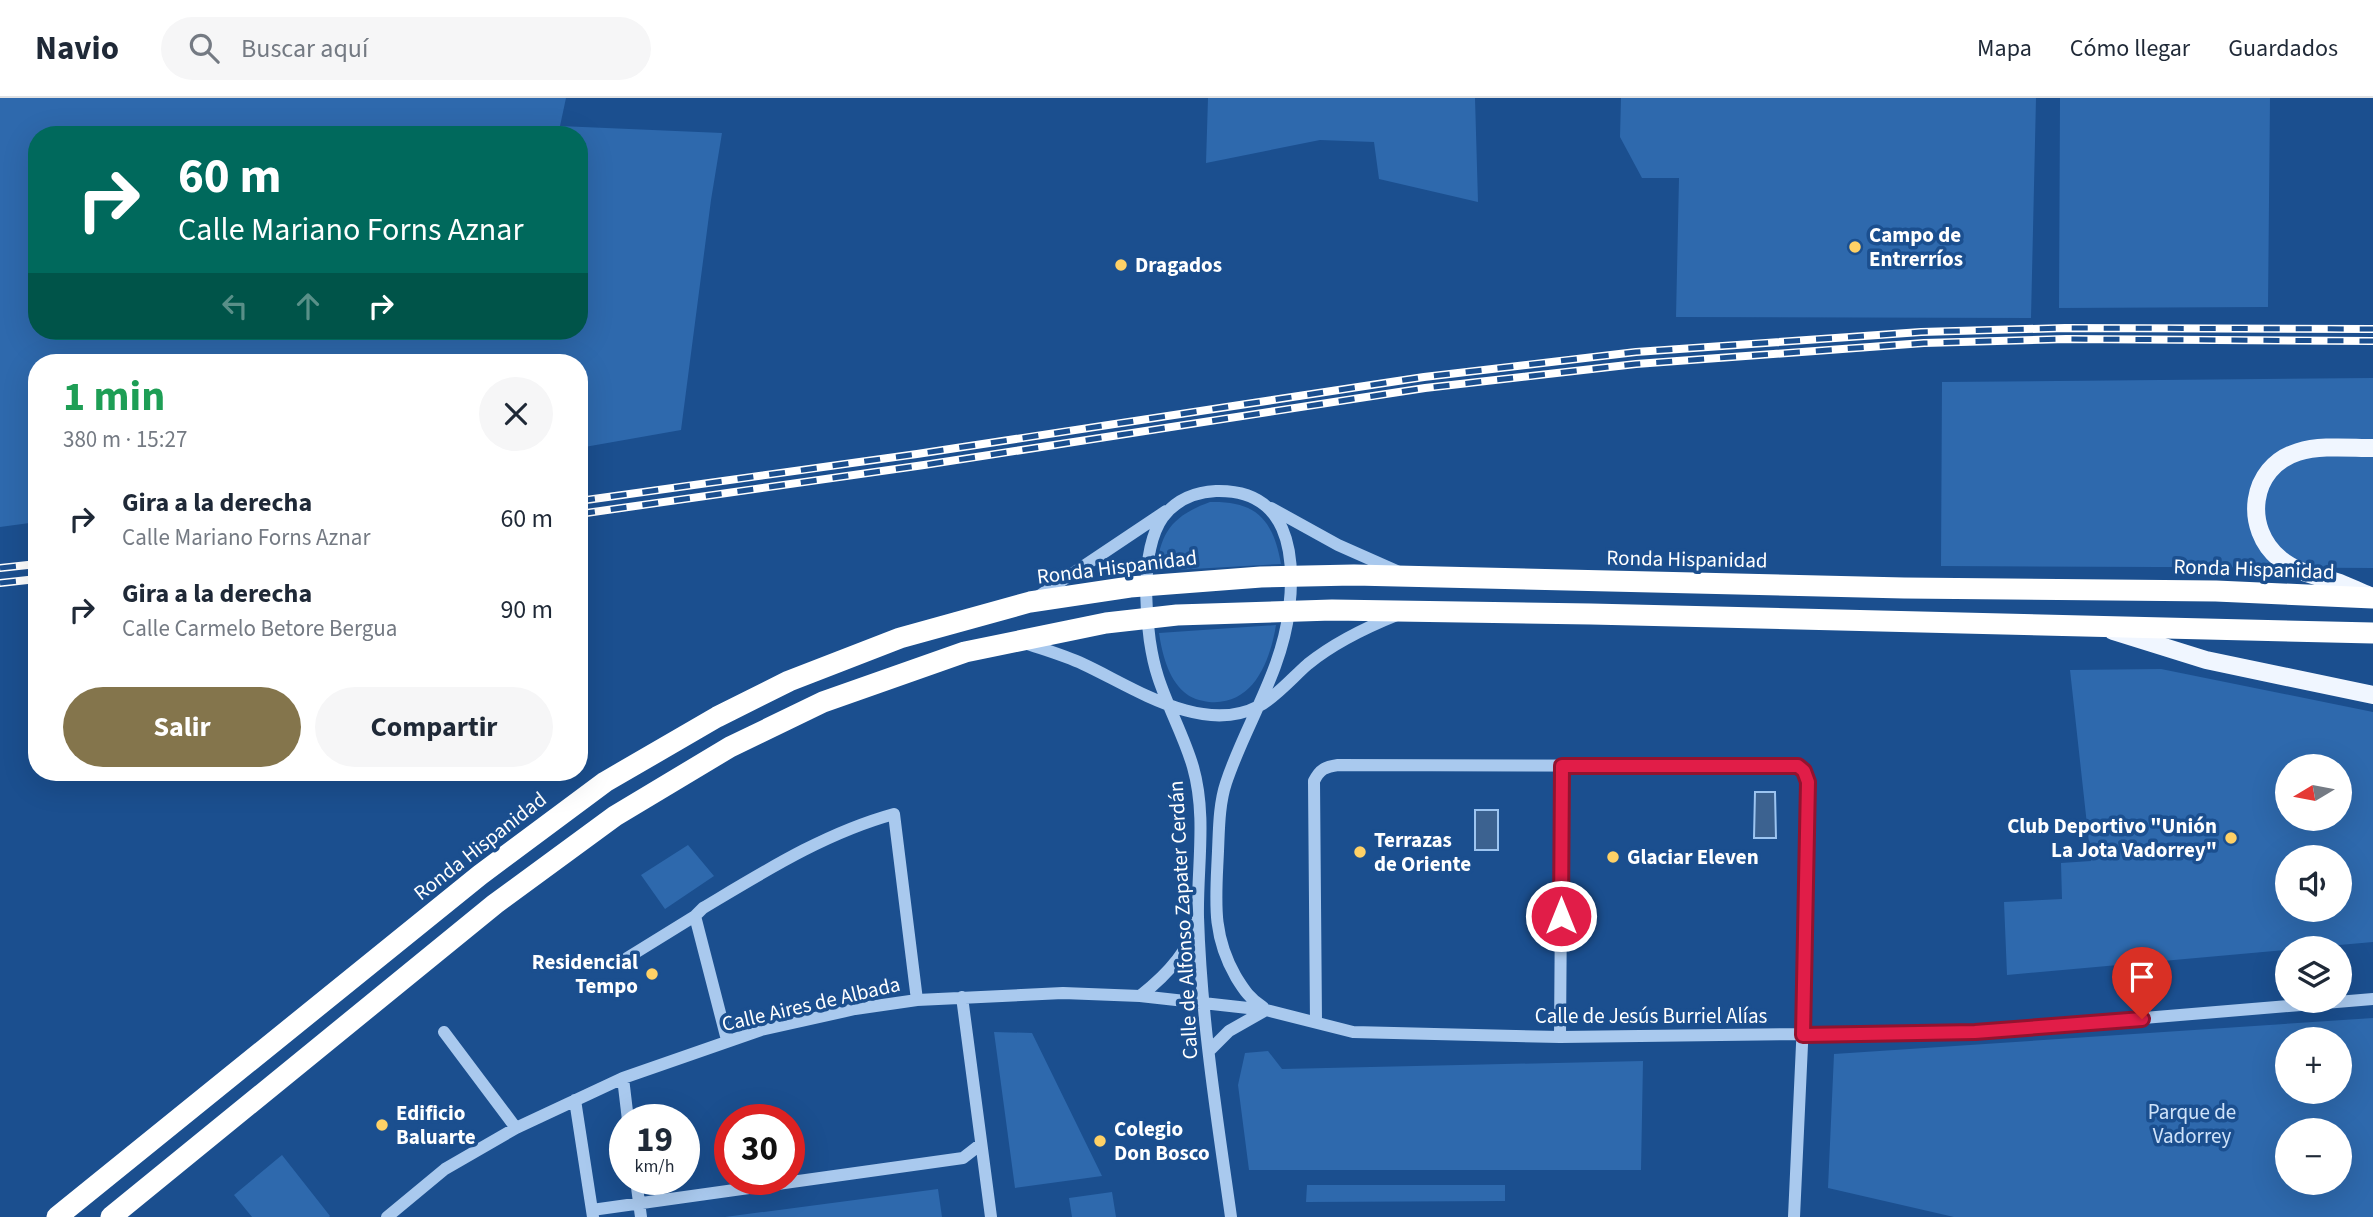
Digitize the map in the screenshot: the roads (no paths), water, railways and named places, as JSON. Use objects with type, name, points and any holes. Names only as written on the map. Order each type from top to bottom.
[{"type":"highway","name":"Ronda Hispanidad","points":[[57,1217],[480,875],[605,782],[717,717],[789,681],[900,638],[1030,602],[1097,591],[1261,576],[1409,576],[1904,588],[2216,591],[2373,598]]},
{"type":"highway","points":[[111,1217],[495,904],[615,816],[730,747],[823,702],[965,652],[1105,623],[1177,615],[1289,611],[1407,611],[2373,633]]},
{"type":"main road","points":[[2373,448],[2310,450],[2283,459],[2269,471],[2262,482],[2255,501],[2255,515],[2264,541],[2286,563],[2373,598]]},
{"type":"main road","points":[[2096,626],[2206,660],[2373,695]]},
{"type":"street","points":[[1030,602],[1181,500],[1194,494],[1220,491],[1248,495],[1338,545],[1409,576]]},
{"type":"street","name":"Calle de Alfonso Zapater Cerdán","points":[[1266,1010],[1250,999],[1227,962],[1220,943],[1216,911],[1222,795],[1231,767],[1276,663],[1289,611],[1292,576],[1286,536],[1269,506]]},
{"type":"street","name":"Calle de Alfonso Zapater Cerdán","points":[[1170,509],[1157,527],[1149,547],[1147,586],[1151,645],[1158,678],[1193,767],[1199,794],[1198,916],[1203,1002],[1231,1217]]},
{"type":"street","points":[[1018,641],[1079,662],[1171,707],[1211,714],[1234,713],[1259,706],[1311,662],[1364,630],[1407,611]]},
{"type":"street","points":[[1560,1037],[1562,766]]},
{"type":"street","points":[[1316,1022],[1314,781],[1318,772],[1325,767],[1798,766],[1804,771],[1808,782],[1803,1035],[1794,1217]]},
{"type":"street","points":[[628,958],[695,916],[703,908],[791,856],[860,824],[894,814],[917,1000]]},
{"type":"street","points":[[695,916],[727,1040]]},
{"type":"street","points":[[1140,996],[1177,960],[1194,932],[1198,916]]},
{"type":"street","name":"Calle Aires de Albada","points":[[387,1217],[445,1170],[516,1128],[623,1078],[761,1030],[855,1009],[917,1000],[1063,993],[1140,996],[1266,1010]]},
{"type":"street","points":[[962,997],[991,1217]]},
{"type":"street","name":"Calle de Jesús Burriel Alías","points":[[1266,1010],[1353,1032],[1560,1037],[1803,1035],[1975,1032],[2373,999]]},
{"type":"street","points":[[1209,1051],[1228,1031],[1266,1010]]},
{"type":"street","points":[[444,1032],[516,1128]]},
{"type":"street","points":[[623,1078],[626,1104]]},
{"type":"street","points":[[575,1100],[593,1213],[640,1211],[963,1158],[981,1144]]},
{"type":"railway","points":[[588,500],[917,454],[1424,377],[1636,352],[1921,332],[2065,328],[2373,329]]},
{"type":"railway","points":[[588,513],[924,465],[1425,388],[1636,364],[1924,343],[2066,339],[2373,341]]},
{"type":"railway","points":[[0,568],[28,565]]},
{"type":"railway","points":[[0,583],[28,580]]},
{"type":"place","name":"Campo de Entrerríos","points":[[1855,247]]},
{"type":"place","name":"Dragados","points":[[1121,265]]},
{"type":"place","name":"Club Deportivo \"Unión La Jota Vadorrey\"","points":[[2231,838]]},
{"type":"place","name":"Terrazas de Oriente","points":[[1360,852]]},
{"type":"place","name":"Glaciar Eleven","points":[[1613,857]]},
{"type":"place","name":"Residencial Tempo","points":[[652,974]]},
{"type":"place","name":"Edificio Baluarte","points":[[382,1125]]},
{"type":"place","name":"Colegio Don Bosco","points":[[1100,1141]]},
{"type":"park label","name":"Parque de Vadorrey","points":[[2192,1124]]}]
